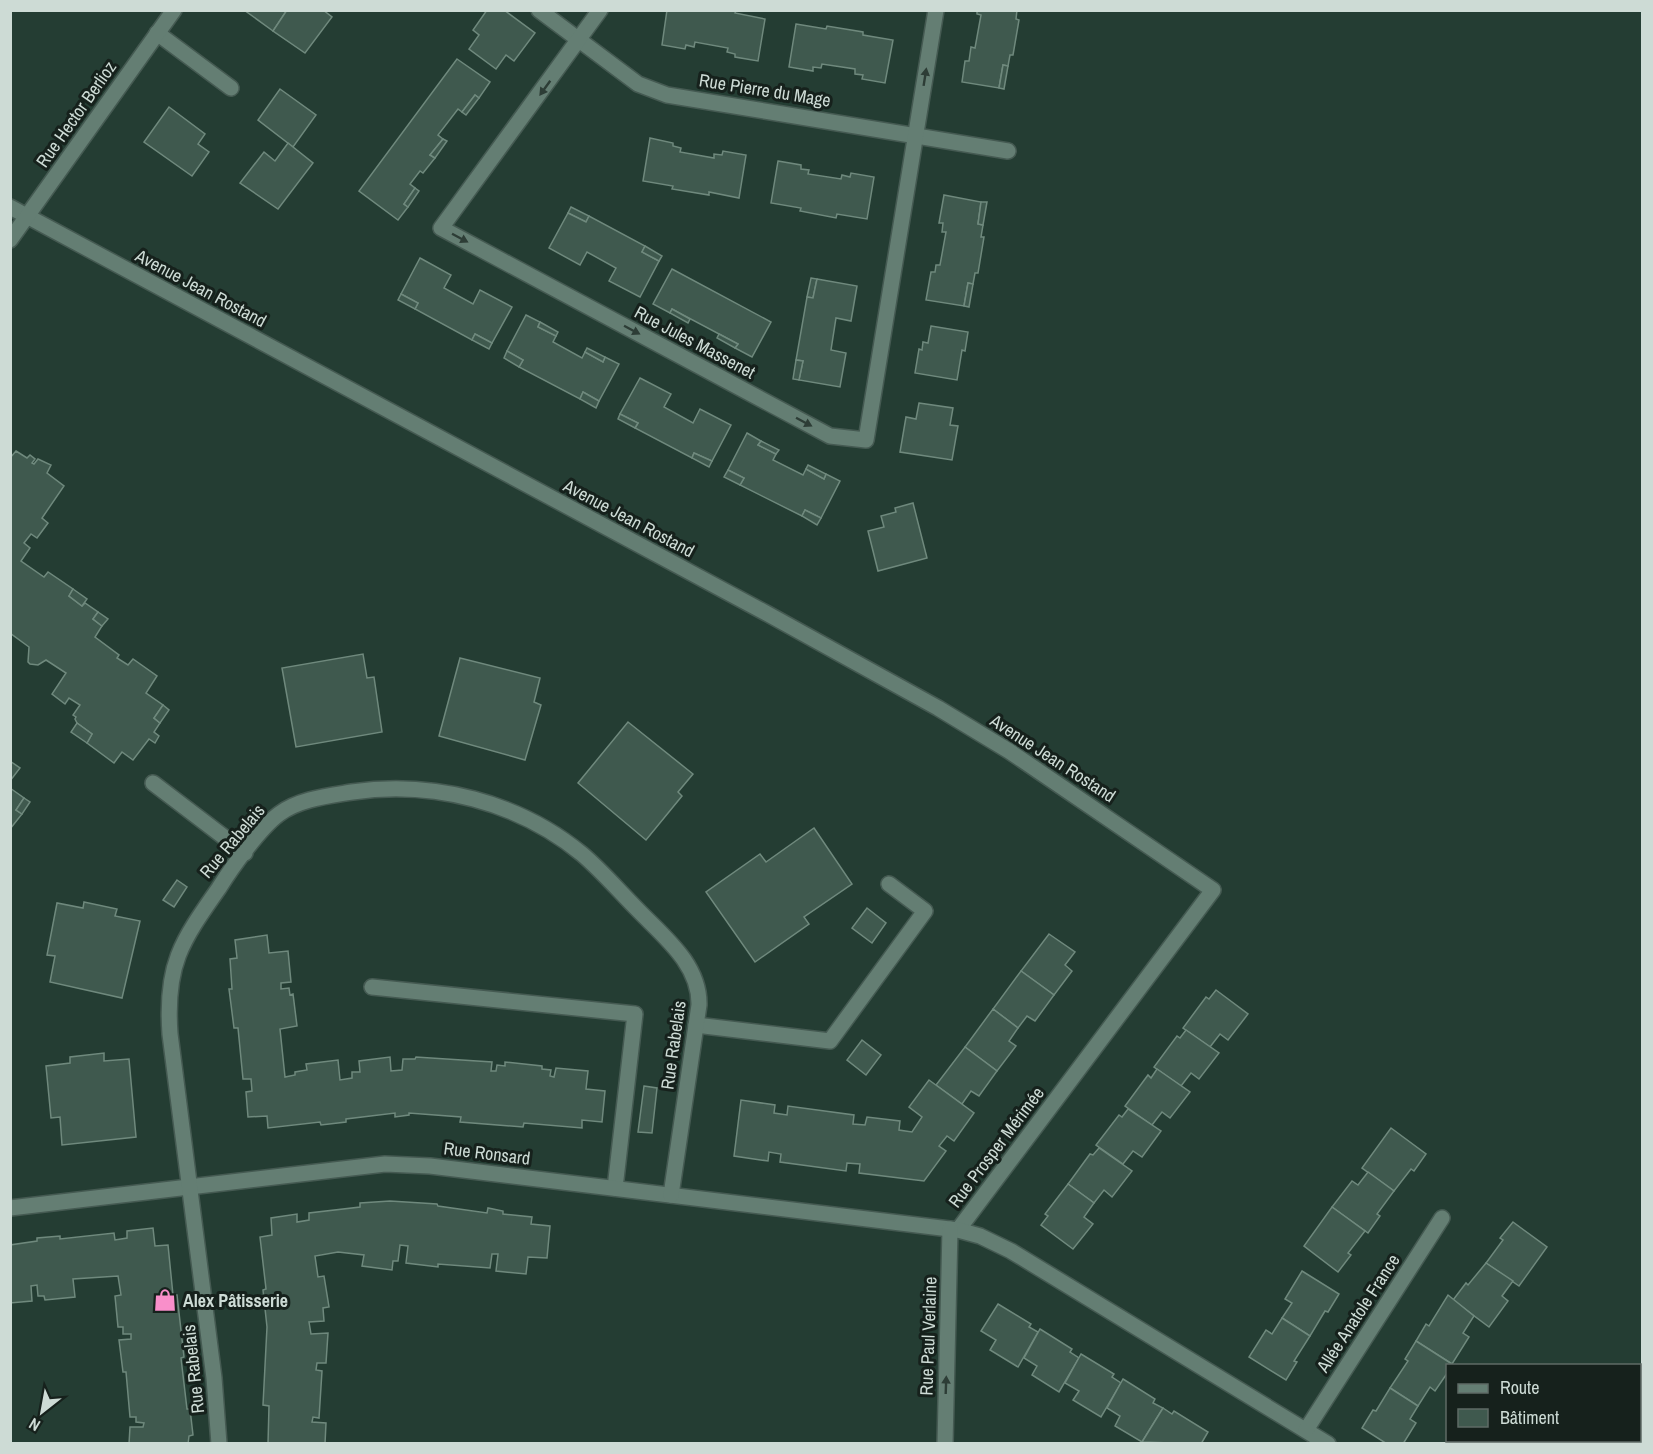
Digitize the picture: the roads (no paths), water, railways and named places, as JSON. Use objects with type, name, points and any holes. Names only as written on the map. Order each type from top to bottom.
[{"type":"street","name":"Rue Hector Berlioz","points":[[10,240],[174,10]]},
{"type":"street","name":"Rue Pierre du Mage","points":[[539,10],[638,84],[667,95],[1008,151]]},
{"type":"street","points":[[579,40],[600,10]]},
{"type":"street","points":[[916,135],[936,10]]},
{"type":"street","points":[[157,33],[231,88]]},
{"type":"street","name":"Rue Jules Massenet","points":[[579,40],[441,228],[830,436],[866,440],[916,135]]},
{"type":"street","name":"Avenue Jean Rostand","points":[[10,207],[918,697],[1009,751],[1213,890]]},
{"type":"street","points":[[153,783],[245,853]]},
{"type":"street","name":"Rue Rabelais","points":[[219,1443],[214,1378],[170,1034],[169,989],[179,950],[187,935],[230,871],[265,827],[279,814],[295,806],[338,794],[390,789],[416,790],[473,798],[496,806],[545,828],[584,856],[683,958],[697,981],[699,994],[696,1025],[671,1195]]},
{"type":"street","points":[[696,1025],[830,1041],[925,911],[889,884]]},
{"type":"street","name":"Rue Prosper Mérimée","points":[[1213,890],[954,1230],[980,1236],[1011,1251],[1328,1443]]},
{"type":"street","points":[[372,987],[635,1014],[615,1188]]},
{"type":"street","name":"Rue Ronsard","points":[[10,1208],[385,1164],[430,1166],[954,1230]]},
{"type":"street","name":"Allée Anatole France","points":[[1306,1430],[1442,1218]]},
{"type":"street","name":"Rue Paul Verlaine","points":[[945,1443],[954,1230]]},
{"type":"place","name":"Alex Pâtisserie","points":[[165,1300]]}]
